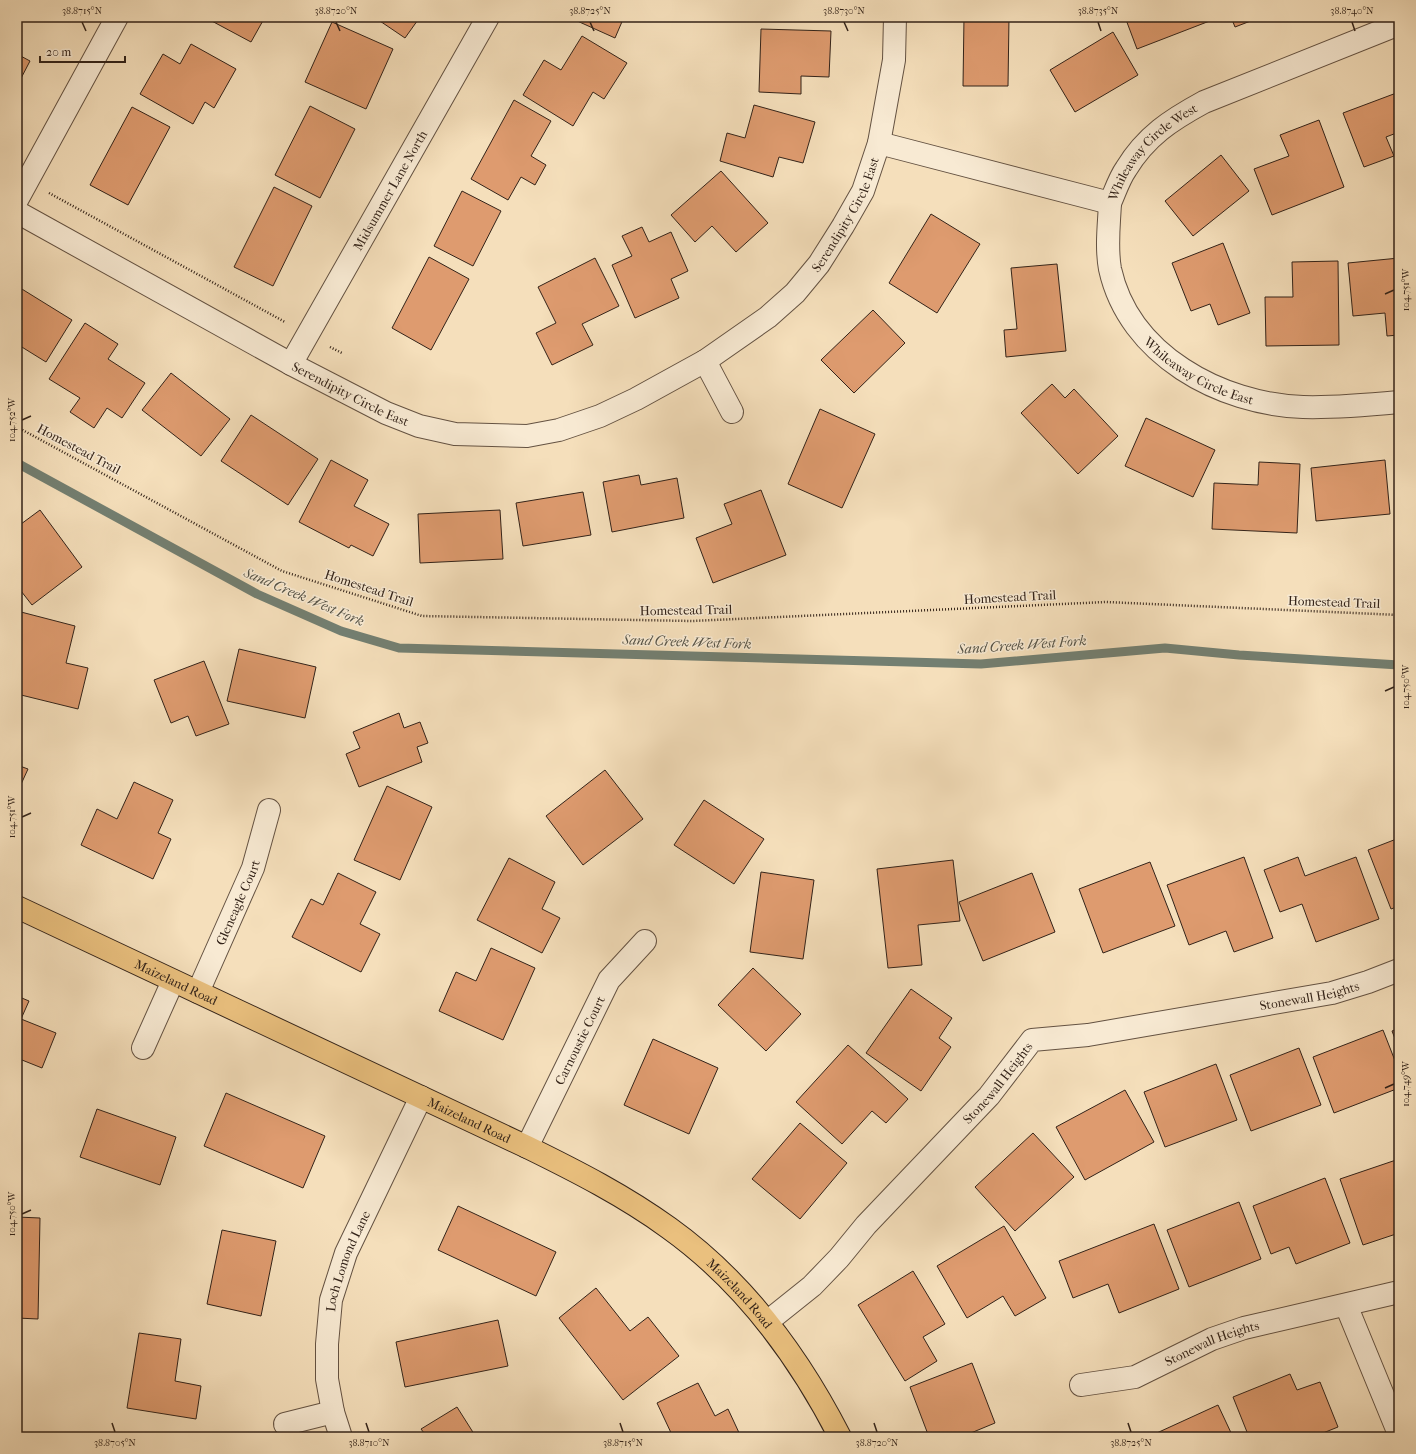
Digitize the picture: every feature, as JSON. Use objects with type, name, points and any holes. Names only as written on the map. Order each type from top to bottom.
[{"type":"main road","name":"Maizeland Road","points":[[17,907],[527,1147],[599,1183],[670,1229],[702,1255],[736,1287],[767,1322],[794,1357],[823,1403],[840,1437]]},
{"type":"street","points":[[17,200],[116,17]]},
{"type":"street","name":"Midsummer Lane North","points":[[291,364],[488,17]]},
{"type":"street","name":"Serendipity Circle East","points":[[17,212],[291,364],[386,413],[419,426],[455,434],[527,436],[559,430],[600,416],[636,399],[705,361],[768,317],[795,293],[819,264],[863,191],[879,143],[894,60],[894,17]]},
{"type":"street","name":"Whileaway Circle West","points":[[879,143],[1110,203],[1125,170],[1147,140],[1174,118],[1204,102],[1399,24]]},
{"type":"street","name":"Whileaway Circle East","points":[[1110,203],[1108,248],[1110,269],[1119,297],[1132,320],[1151,343],[1174,364],[1205,382],[1238,395],[1269,402],[1301,407],[1337,407],[1399,402]]},
{"type":"street","points":[[705,361],[732,412]]},
{"type":"street","name":"Gleneagle Court","points":[[198,992],[253,868],[269,810]]},
{"type":"street","name":"Carnoustie Court","points":[[527,1147],[609,980],[645,941]]},
{"type":"street","name":"Stonewall Heights","points":[[767,1322],[812,1286],[840,1258],[866,1225],[989,1096],[1032,1040],[1088,1035],[1332,993],[1368,982],[1399,970]]},
{"type":"street","points":[[143,1048],[173,981]]},
{"type":"street","name":"Loch Lomond Lane","points":[[341,1437],[333,1412],[327,1379],[327,1344],[331,1300],[346,1253],[421,1097]]},
{"type":"street","name":"Stonewall Heights","points":[[1081,1385],[1135,1377],[1212,1339],[1244,1328],[1399,1292]]},
{"type":"street","points":[[1346,1305],[1399,1434]]},
{"type":"street","points":[[285,1424],[333,1412]]},
{"type":"path","points":[[27,181],[342,353]]},
{"type":"path","name":"Homestead Trail","points":[[17,427],[282,571],[422,616],[692,621],[1106,602],[1399,615]]},
{"type":"building","points":[[209,17],[265,17],[251,42],[208,19]]},
{"type":"building","points":[[374,17],[420,17],[405,38]]},
{"type":"building","points":[[576,17],[624,17],[615,38],[575,20]]},
{"type":"building","points":[[964,17],[1009,17],[1008,86],[963,86]]},
{"type":"building","points":[[1125,17],[1220,17],[1137,49]]},
{"type":"building","points":[[1231,17],[1261,17],[1235,27]]},
{"type":"building","points":[[332,22],[393,49],[366,109],[305,82]]},
{"type":"building","points":[[761,29],[831,31],[829,77],[801,76],[801,94],[759,92]]},
{"type":"building","points":[[1113,32],[1138,75],[1075,112],[1050,70]]},
{"type":"building","points":[[582,36],[627,63],[604,99],[593,92],[573,126],[523,95],[544,60],[561,70]]},
{"type":"building","points":[[191,44],[236,69],[214,108],[205,102],[193,124],[140,94],[163,54],[180,64]]},
{"type":"building","points":[[17,54],[30,61],[17,86]]},
{"type":"building","points":[[1399,92],[1399,132],[1386,137],[1394,156],[1364,167],[1343,113]]},
{"type":"building","points":[[514,100],[551,121],[531,156],[546,165],[535,185],[521,177],[508,200],[471,179]]},
{"type":"building","points":[[754,105],[815,122],[803,163],[779,157],[773,177],[720,161],[727,133],[745,138]]},
{"type":"building","points":[[310,106],[355,129],[320,198],[275,175]]},
{"type":"building","points":[[132,107],[170,127],[128,205],[90,185]]},
{"type":"building","points":[[1319,120],[1344,187],[1272,215],[1254,169],[1289,156],[1280,135]]},
{"type":"building","points":[[1221,155],[1249,191],[1193,236],[1165,201]]},
{"type":"building","points":[[721,171],[768,223],[736,252],[712,226],[695,242],[671,215]]},
{"type":"building","points":[[274,187],[312,206],[273,286],[234,267]]},
{"type":"building","points":[[462,191],[501,211],[473,266],[434,246]]},
{"type":"building","points":[[931,214],[980,244],[937,313],[889,283]]},
{"type":"building","points":[[642,227],[649,242],[671,232],[688,271],[671,279],[679,298],[635,318],[612,265],[632,256],[622,236]]},
{"type":"building","points":[[1223,243],[1250,313],[1218,325],[1210,304],[1191,311],[1172,263]]},
{"type":"building","points":[[429,257],[469,279],[431,350],[392,328]]},
{"type":"building","points":[[595,258],[619,306],[582,324],[593,345],[552,365],[536,333],[556,323],[538,287]]},
{"type":"building","points":[[1399,258],[1399,335],[1387,336],[1385,313],[1353,316],[1348,263]]},
{"type":"building","points":[[1338,261],[1339,345],[1266,346],[1265,297],[1293,297],[1292,262]]},
{"type":"building","points":[[1057,264],[1066,351],[1006,357],[1004,330],[1017,329],[1011,268]]},
{"type":"building","points":[[17,286],[72,320],[46,362],[17,344]]},
{"type":"building","points":[[873,310],[905,343],[854,393],[821,360]]},
{"type":"building","points":[[85,323],[118,344],[108,359],[145,383],[122,418],[107,408],[94,428],[70,412],[80,398],[49,379]]},
{"type":"building","points":[[171,373],[230,419],[201,456],[142,410]]},
{"type":"building","points":[[1052,384],[1065,398],[1074,389],[1118,436],[1078,474],[1021,413]]},
{"type":"building","points":[[820,409],[875,434],[842,508],[788,484]]},
{"type":"building","points":[[251,415],[318,459],[288,505],[221,461]]},
{"type":"building","points":[[1146,418],[1215,450],[1193,497],[1125,466]]},
{"type":"building","points":[[331,460],[368,480],[354,506],[389,524],[373,556],[351,545],[349,548],[299,522]]},
{"type":"building","points":[[1385,460],[1390,514],[1316,521],[1311,468]]},
{"type":"building","points":[[1259,462],[1300,464],[1297,533],[1212,529],[1214,483],[1258,485]]},
{"type":"building","points":[[639,475],[641,485],[677,478],[684,518],[612,532],[603,482]]},
{"type":"building","points":[[761,490],[786,555],[713,583],[696,538],[732,524],[724,504]]},
{"type":"building","points":[[583,492],[591,535],[523,546],[516,503]]},
{"type":"building","points":[[40,510],[82,567],[32,605],[21,591],[17,594],[17,527]]},
{"type":"building","points":[[500,510],[503,559],[420,563],[418,514]]},
{"type":"building","points":[[21,612],[75,626],[66,663],[88,668],[78,709],[17,694],[17,628]]},
{"type":"building","points":[[239,649],[316,667],[305,718],[227,701]]},
{"type":"building","points":[[204,661],[229,724],[196,736],[188,716],[171,723],[154,680]]},
{"type":"building","points":[[399,713],[404,728],[420,722],[428,743],[417,747],[422,762],[359,787],[346,754],[360,748],[353,732]]},
{"type":"building","points":[[17,765],[28,769],[17,793]]},
{"type":"building","points":[[605,770],[643,819],[583,865],[546,816]]},
{"type":"building","points":[[134,782],[173,800],[158,833],[171,839],[153,879],[81,845],[97,809],[117,819]]},
{"type":"building","points":[[387,786],[432,807],[400,880],[354,860]]},
{"type":"building","points":[[704,800],[764,839],[734,884],[674,845]]},
{"type":"building","points":[[1399,838],[1399,906],[1391,909],[1368,850]]},
{"type":"building","points":[[1244,857],[1273,938],[1234,952],[1226,931],[1189,945],[1167,885]]},
{"type":"building","points":[[1298,857],[1305,876],[1356,857],[1379,919],[1316,942],[1302,904],[1280,912],[1264,870]]},
{"type":"building","points":[[509,858],[555,882],[542,909],[560,918],[542,953],[477,920]]},
{"type":"building","points":[[953,860],[960,921],[918,925],[922,965],[888,968],[877,869]]},
{"type":"building","points":[[1150,862],[1175,926],[1103,953],[1079,889]]},
{"type":"building","points":[[761,872],[814,880],[803,959],[750,952]]},
{"type":"building","points":[[338,873],[376,892],[360,924],[380,934],[361,972],[292,937],[311,899],[323,905]]},
{"type":"building","points":[[1032,873],[1055,932],[983,961],[959,902]]},
{"type":"building","points":[[491,948],[535,968],[503,1040],[439,1011],[456,972],[476,981]]},
{"type":"building","points":[[753,968],[801,1014],[766,1051],[718,1005]]},
{"type":"building","points":[[911,989],[952,1018],[939,1038],[951,1047],[921,1091],[866,1053]]},
{"type":"building","points":[[17,996],[29,1001],[21,1019],[56,1033],[42,1068],[17,1058]]},
{"type":"building","points":[[1399,1028],[1399,1049],[1392,1031]]},
{"type":"building","points":[[1383,1030],[1399,1071],[1399,1088],[1334,1113],[1313,1057]]},
{"type":"building","points":[[653,1039],[718,1068],[689,1134],[624,1105]]},
{"type":"building","points":[[848,1045],[908,1099],[886,1123],[872,1111],[842,1144],[796,1102]]},
{"type":"building","points":[[1299,1048],[1321,1105],[1251,1131],[1230,1075]]},
{"type":"building","points":[[1216,1064],[1237,1120],[1165,1147],[1144,1092]]},
{"type":"building","points":[[1125,1090],[1154,1142],[1085,1180],[1056,1127]]},
{"type":"building","points":[[226,1093],[325,1136],[303,1188],[204,1146]]},
{"type":"building","points":[[97,1109],[176,1137],[160,1185],[80,1157]]},
{"type":"building","points":[[800,1123],[847,1163],[800,1219],[752,1179]]},
{"type":"building","points":[[1033,1133],[1074,1177],[1015,1231],[975,1187]]},
{"type":"building","points":[[1399,1159],[1399,1233],[1363,1245],[1340,1179]]},
{"type":"building","points":[[1325,1178],[1350,1243],[1296,1264],[1289,1247],[1271,1254],[1253,1206]]},
{"type":"building","points":[[1239,1202],[1261,1259],[1189,1287],[1167,1230]]},
{"type":"building","points":[[458,1206],[556,1252],[536,1296],[438,1250]]},
{"type":"building","points":[[17,1217],[40,1218],[38,1319],[17,1318]]},
{"type":"building","points":[[1154,1224],[1179,1289],[1119,1313],[1108,1284],[1073,1298],[1059,1261]]},
{"type":"building","points":[[1004,1226],[1046,1298],[1015,1316],[1003,1296],[967,1318],[937,1266]]},
{"type":"building","points":[[222,1230],[276,1241],[261,1316],[207,1304]]},
{"type":"building","points":[[913,1271],[945,1324],[923,1337],[937,1361],[905,1381],[858,1305]]},
{"type":"building","points":[[596,1288],[630,1331],[648,1317],[679,1356],[623,1400],[559,1318]]},
{"type":"building","points":[[498,1320],[508,1366],[405,1387],[396,1342]]},
{"type":"building","points":[[139,1333],[181,1339],[175,1381],[201,1386],[196,1419],[127,1408]]},
{"type":"building","points":[[972,1363],[995,1423],[966,1435],[967,1437],[929,1437],[910,1387]]},
{"type":"building","points":[[1290,1374],[1297,1390],[1320,1382],[1338,1427],[1313,1437],[1249,1437],[1233,1397]]},
{"type":"building","points":[[698,1383],[715,1416],[728,1409],[741,1437],[673,1437],[657,1403]]},
{"type":"building","points":[[1218,1405],[1233,1437],[1148,1437]]},
{"type":"building","points":[[457,1407],[476,1437],[427,1437],[421,1429]]},
{"type":"waterway","name":"Sand Creek West Fork","points":[[17,463],[257,594],[341,631],[399,648],[981,664],[1165,648],[1239,655],[1399,665]]}]
